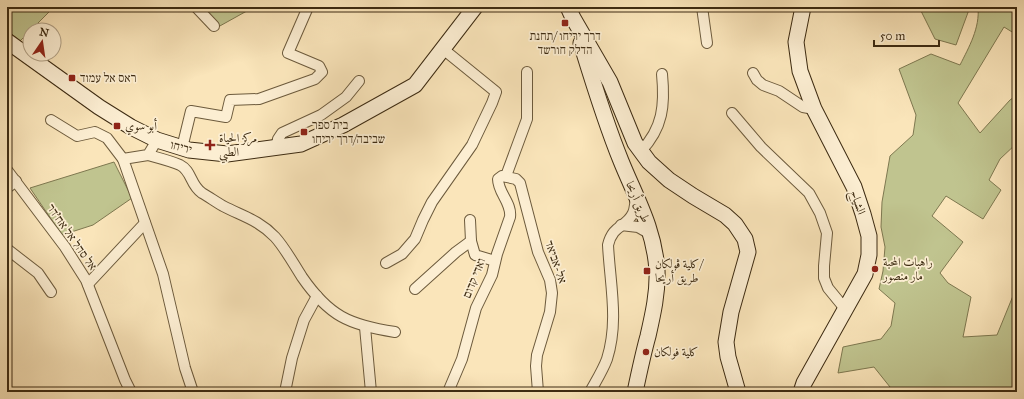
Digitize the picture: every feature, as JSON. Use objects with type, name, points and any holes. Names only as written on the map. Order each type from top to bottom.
[{"type":"street","points":[[196,7],[214,26]]},
{"type":"street","points":[[182,148],[191,111],[226,117],[230,100],[259,99],[315,79],[322,72],[319,66],[288,53],[308,7]]},
{"type":"street","name":"יריחו","points":[[7,41],[99,107],[131,127],[157,140],[189,150],[228,154],[301,144],[343,125],[415,85],[475,7]]},
{"type":"street","points":[[702,7],[707,43]]},
{"type":"street","name":"الشياح","points":[[801,392],[804,383],[866,274],[869,255],[869,236],[854,187],[814,109],[800,70],[796,42],[803,7]]},
{"type":"street","points":[[571,13],[610,82],[635,143],[649,162],[669,180],[725,215],[735,224],[745,239],[748,252],[731,312],[726,342],[728,357],[738,392]]},
{"type":"street","name":"طريق أريحا","points":[[571,13],[594,88],[620,161],[652,235],[657,270],[655,305],[635,392]]},
{"type":"street","points":[[386,263],[402,254],[416,239],[422,220],[432,202],[472,145],[496,92],[443,49]]},
{"type":"street","points":[[504,176],[527,119],[527,72]]},
{"type":"street","points":[[753,73],[757,80],[763,85],[779,91],[803,107],[814,109]]},
{"type":"street","points":[[641,151],[651,141],[662,114],[664,93],[662,74]]},
{"type":"street","points":[[276,148],[278,139],[282,133],[321,115],[346,97],[359,81]]},
{"type":"street","points":[[732,113],[761,147],[809,193],[820,213],[827,233],[824,278],[828,288],[846,310]]},
{"type":"street","points":[[51,120],[78,136],[95,132],[107,138],[123,159],[163,274],[185,368],[193,392]]},
{"type":"street","points":[[148,155],[157,140]]},
{"type":"street","points":[[123,159],[148,155],[181,166],[189,172],[192,182],[200,192],[223,206],[247,216],[261,224],[274,236],[303,278],[317,296],[333,312],[352,323],[395,332]]},
{"type":"street","name":"אל סהל אל אח'דר","points":[[7,170],[65,247],[88,284],[131,392]]},
{"type":"street","name":"ואדי קדום","points":[[448,392],[462,359],[476,308],[492,275],[510,217],[508,204],[498,184],[498,179],[504,176]]},
{"type":"street","name":"אל-אביאד","points":[[504,176],[516,179],[520,183],[538,252],[550,280],[552,294],[550,312],[537,355],[536,366],[538,392]]},
{"type":"street","points":[[7,188],[16,181]]},
{"type":"street","points":[[590,392],[606,359],[612,338],[614,318],[608,245],[610,236],[630,218],[633,213],[636,196]]},
{"type":"street","points":[[470,220],[471,241],[475,255],[496,261]]},
{"type":"street","points":[[88,284],[145,223]]},
{"type":"street","points":[[621,226],[638,227],[652,235]]},
{"type":"street","points":[[415,289],[456,252],[471,241]]},
{"type":"street","points":[[7,249],[38,273],[51,292]]},
{"type":"street","points":[[285,392],[292,358],[304,320],[317,296]]},
{"type":"street","points":[[366,327],[371,392]]},
{"type":"green space","points":[[7,7],[54,7],[39,22],[22,22],[22,39],[20,41],[7,30]]},
{"type":"green space","points":[[201,7],[254,7],[218,27]]},
{"type":"green space","points":[[919,7],[970,7],[956,45],[935,39]]},
{"type":"green space","points":[[978,7],[1017,7],[1017,35],[1004,27],[958,103],[980,133],[1010,100],[1017,95],[1017,143],[1000,159],[989,180],[1001,190],[983,219],[946,196],[932,216],[963,242],[940,273],[948,283],[971,297],[963,337],[997,335],[1017,286],[1017,392],[894,392],[874,367],[838,373],[843,347],[881,339],[891,326],[895,303],[879,289],[883,271],[885,247],[881,227],[882,202],[890,156],[913,135],[916,115],[899,69],[931,54],[960,65],[976,30]]},
{"type":"green space","points":[[114,162],[132,198],[93,225],[62,235],[30,188]]},
{"type":"place","name":"דרך יריחו /תחנת הדלק חורשד","points":[[565,23]]},
{"type":"place","name":"ראס אל עמוד","points":[[72,78]]},
{"type":"place","name":"أبو سوي","points":[[117,126]]},
{"type":"place","name":"בית ספר שביבה/דרך יריחו","points":[[304,132]]},
{"type":"place","name":"مركز الحياة الطبي","points":[[210,145]]},
{"type":"place","name":"راهبات المحبة مار منصور","points":[[875,269]]},
{"type":"place","name":"كلية ڤولكان/ طريق أريحا","points":[[647,271]]},
{"type":"place","name":"كلية فولكان","points":[[646,352]]}]
